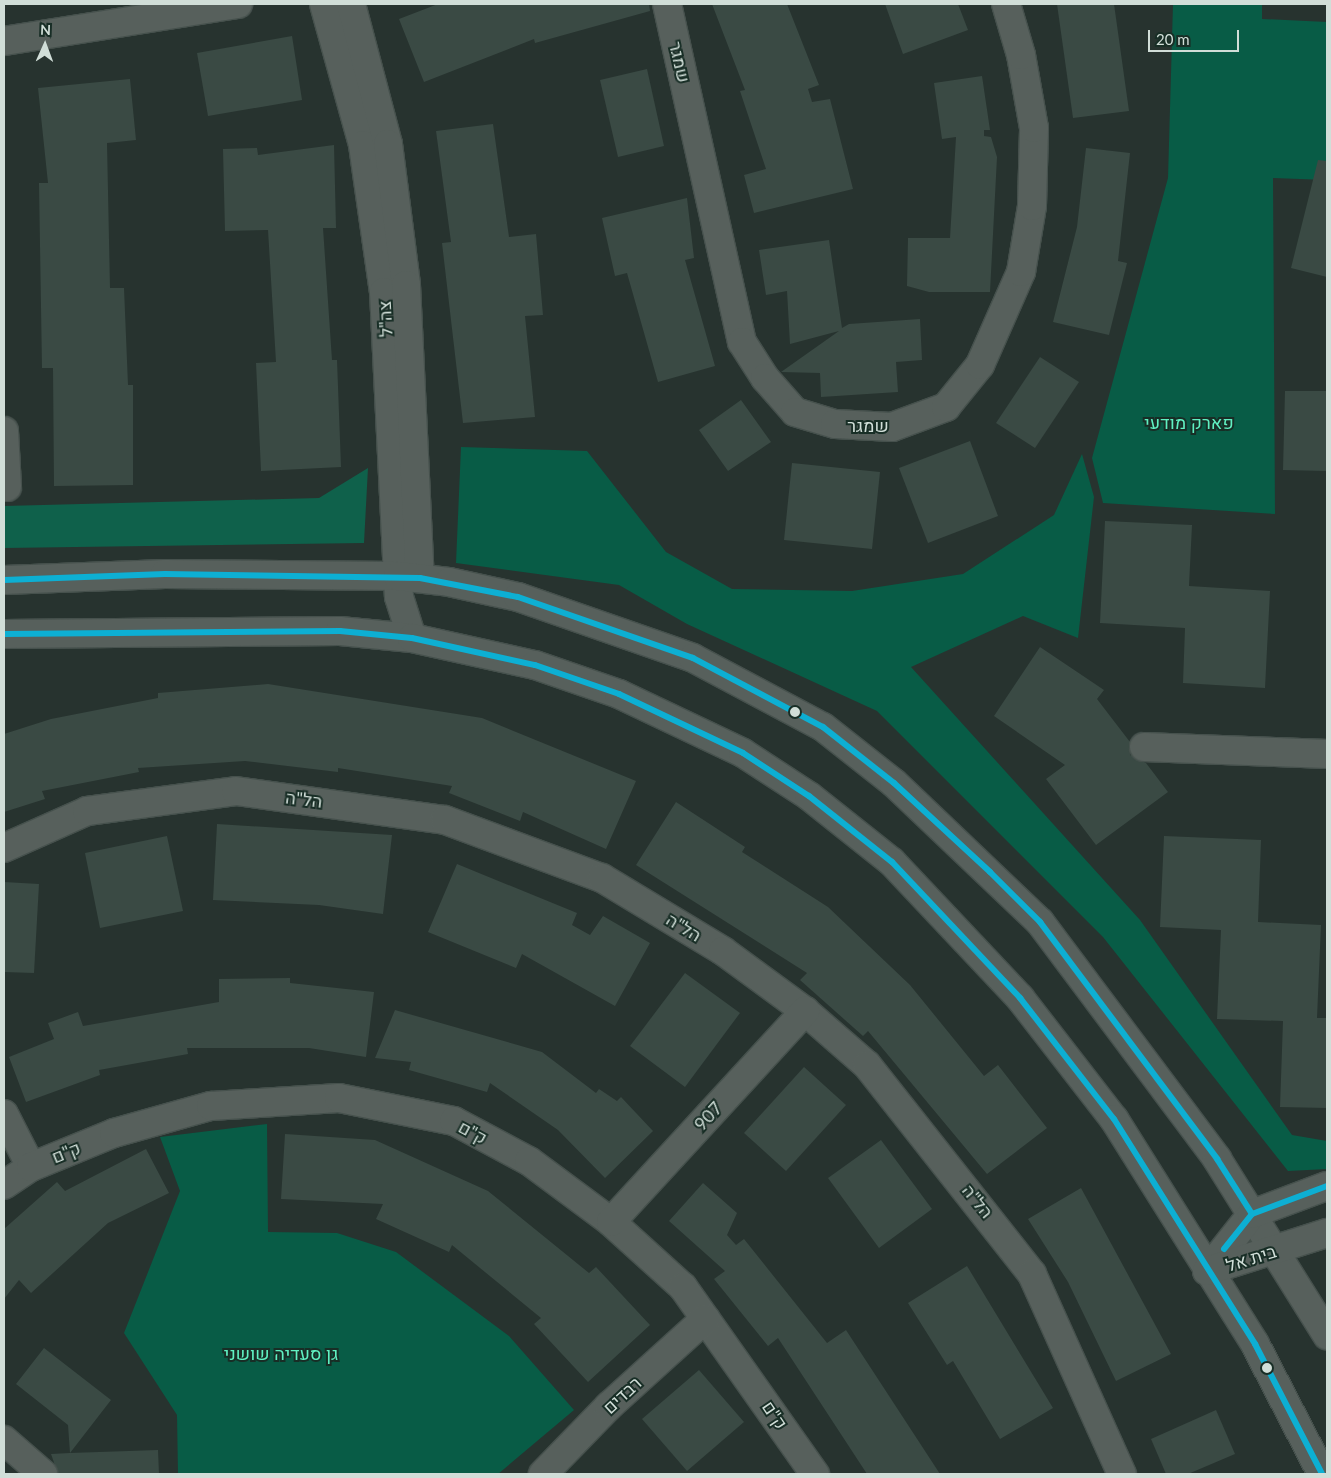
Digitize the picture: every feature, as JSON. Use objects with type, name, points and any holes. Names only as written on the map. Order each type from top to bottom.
[{"type":"street","points":[[4,41],[238,4]]},
{"type":"street","name":"צה\"ל","points":[[324,4],[363,145],[384,292],[409,577]]},
{"type":"street","name":"צה\"ל","points":[[351,4],[388,144],[405,275],[409,577],[401,609],[412,638]]},
{"type":"street","name":"שמגר","points":[[667,4],[742,342],[765,378],[795,412],[835,424],[892,427],[946,407],[980,365],[1022,272],[1032,206],[1034,128],[1021,55],[1006,4]]},
{"type":"street","points":[[4,431],[6,487]]},
{"type":"street","points":[[4,580],[165,574],[409,577],[518,597],[693,658],[823,727],[894,783],[1040,922],[1217,1160],[1252,1214],[1273,1251],[1327,1327]]},
{"type":"street","points":[[4,634],[340,632],[412,638],[534,664],[619,694],[743,753],[809,796],[892,862],[1020,998],[1114,1120],[1207,1271],[1255,1344],[1322,1474]]},
{"type":"street","points":[[1144,746],[1327,754]]},
{"type":"street","name":"הל\"ה","points":[[4,848],[87,811],[236,791],[445,820],[602,878],[723,951],[805,1011],[867,1065],[1032,1274],[1122,1474]]},
{"type":"street","name":"907","points":[[611,1222],[805,1011]]},
{"type":"street","name":"ק\"ם","points":[[4,1185],[30,1166],[114,1133],[211,1106],[339,1098],[454,1121],[529,1161],[611,1222],[683,1287],[815,1474]]},
{"type":"street","points":[[4,1114],[30,1166]]},
{"type":"street","points":[[1252,1214],[1327,1186]]},
{"type":"street","name":"בית אל","points":[[1207,1271],[1252,1214]]},
{"type":"street","name":"בית אל","points":[[1207,1271],[1327,1233]]},
{"type":"street","name":"רבדים","points":[[543,1474],[609,1406],[705,1319]]},
{"type":"street","points":[[4,1440],[43,1474]]},
{"type":"green space","name":"פארק מודעי","points":[[1173,4],[1262,4],[1262,19],[1327,22],[1327,180],[1273,178],[1275,514],[1103,503],[1092,458],[1168,178]]},
{"type":"green space","points":[[461,447],[587,451],[666,552],[732,589],[852,591],[963,574],[1054,515],[1082,454],[1094,497],[1078,638],[1023,616],[911,667],[1140,920],[1292,1135],[1327,1141],[1327,1169],[1288,1171],[1103,937],[877,711],[687,624],[619,585],[456,563]]},
{"type":"green space","points":[[368,468],[364,543],[4,548],[4,506],[319,498]]},
{"type":"green space","name":"גן סעדיה שושני","points":[[267,1124],[268,1232],[337,1233],[396,1252],[509,1336],[574,1410],[498,1474],[178,1474],[177,1415],[124,1333],[180,1191],[160,1137]]},
{"type":"building","points":[[438,4],[649,4],[650,11],[535,43],[534,39],[424,82],[399,19]]},
{"type":"building","points":[[712,4],[787,4],[819,85],[808,89],[812,102],[830,99],[853,189],[754,213],[744,175],[766,169],[740,91],[745,90]]},
{"type":"building","points":[[885,4],[958,4],[968,30],[903,54]]},
{"type":"building","points":[[1057,4],[1114,4],[1129,111],[1073,118]]},
{"type":"building","points":[[292,36],[302,100],[208,116],[197,53]]},
{"type":"building","points":[[647,69],[664,146],[618,157],[600,80]]},
{"type":"building","points":[[982,76],[990,130],[984,130],[984,136],[991,137],[997,157],[990,292],[929,292],[907,286],[908,238],[950,238],[956,137],[942,139],[934,83]]},
{"type":"building","points":[[130,79],[136,140],[107,143],[110,288],[124,288],[128,385],[133,385],[133,485],[54,486],[53,368],[42,368],[39,183],[48,183],[38,88]]},
{"type":"building","points":[[493,124],[509,237],[536,234],[543,315],[525,316],[535,417],[463,423],[442,243],[451,242],[436,131]]},
{"type":"building","points":[[334,145],[336,228],[323,228],[332,360],[337,360],[341,467],[261,471],[256,363],[276,362],[268,230],[225,231],[223,149],[257,148],[258,155]]},
{"type":"building","points":[[1086,148],[1130,153],[1118,261],[1127,263],[1109,335],[1053,322],[1077,227]]},
{"type":"building","points":[[1318,160],[1327,161],[1327,277],[1291,268]]},
{"type":"building","points":[[687,198],[694,258],[685,260],[715,366],[658,382],[627,273],[615,276],[602,218]]},
{"type":"building","points":[[829,240],[842,328],[849,324],[920,319],[922,360],[896,362],[898,392],[821,397],[820,373],[781,372],[839,331],[790,344],[787,291],[766,295],[759,250]]},
{"type":"building","points":[[1040,357],[1079,382],[1035,448],[996,423]]},
{"type":"building","points":[[1285,391],[1327,391],[1327,471],[1283,470]]},
{"type":"building","points":[[741,400],[771,442],[728,471],[699,430]]},
{"type":"building","points":[[970,441],[998,516],[928,543],[899,468]]},
{"type":"building","points":[[792,463],[880,472],[872,549],[784,540]]},
{"type":"building","points":[[1105,521],[1192,525],[1189,586],[1270,591],[1265,688],[1183,683],[1185,628],[1100,623]]},
{"type":"building","points":[[1040,647],[1104,690],[1097,699],[1130,742],[1130,755],[1146,763],[1168,792],[1096,845],[1046,779],[1065,765],[994,716]]},
{"type":"building","points":[[268,684],[482,718],[636,781],[606,849],[523,812],[520,821],[449,793],[452,786],[338,768],[338,772],[245,761],[138,768],[139,772],[42,791],[45,799],[4,812],[4,734],[51,719],[158,698],[158,693]]},
{"type":"building","points":[[676,802],[745,847],[742,852],[828,907],[910,985],[984,1076],[998,1065],[1047,1128],[987,1174],[868,1031],[863,1036],[800,980],[807,973],[636,865]]},
{"type":"building","points":[[217,824],[392,835],[383,914],[319,905],[213,900]]},
{"type":"building","points":[[167,836],[183,911],[100,928],[85,853]]},
{"type":"building","points":[[1164,836],[1261,840],[1258,922],[1321,925],[1317,1018],[1327,1018],[1327,1108],[1280,1107],[1283,1021],[1217,1019],[1221,930],[1160,927]]},
{"type":"building","points":[[457,864],[577,913],[572,925],[590,935],[603,916],[650,943],[615,1006],[522,954],[516,968],[428,932]]},
{"type":"building","points":[[4,882],[39,884],[34,973],[4,972]]},
{"type":"building","points":[[685,973],[740,1013],[685,1087],[630,1046]]},
{"type":"building","points":[[290,978],[290,983],[374,992],[366,1057],[309,1048],[187,1048],[188,1054],[99,1070],[100,1075],[26,1102],[9,1057],[54,1039],[48,1023],[78,1012],[83,1026],[219,1002],[219,979]]},
{"type":"building","points":[[395,1010],[542,1052],[596,1093],[599,1089],[617,1101],[621,1097],[653,1131],[605,1178],[558,1130],[490,1083],[487,1092],[409,1070],[411,1062],[375,1058]]},
{"type":"building","points":[[804,1067],[846,1105],[786,1171],[744,1133]]},
{"type":"building","points":[[285,1134],[375,1140],[488,1191],[589,1273],[596,1267],[650,1325],[588,1382],[534,1324],[541,1318],[452,1245],[449,1252],[376,1219],[383,1204],[281,1199]]},
{"type":"building","points":[[881,1140],[932,1209],[879,1248],[828,1178]]},
{"type":"building","points":[[146,1149],[169,1193],[108,1223],[31,1293],[19,1280],[4,1299],[4,1229],[57,1182],[65,1191]]},
{"type":"building","points":[[703,1183],[737,1213],[727,1235],[736,1245],[744,1239],[827,1343],[846,1330],[940,1474],[867,1474],[778,1338],[768,1346],[714,1279],[725,1271],[669,1221]]},
{"type":"building","points":[[1081,1188],[1171,1354],[1116,1381],[1068,1282],[1028,1219]]},
{"type":"building","points":[[967,1266],[1053,1408],[1000,1439],[953,1361],[947,1365],[908,1303]]},
{"type":"building","points":[[44,1348],[111,1400],[70,1453],[68,1425],[16,1384]]},
{"type":"building","points":[[699,1370],[744,1422],[687,1471],[642,1419]]},
{"type":"building","points":[[1216,1410],[1235,1454],[1188,1474],[1166,1474],[1151,1439]]},
{"type":"building","points":[[158,1450],[159,1474],[58,1474],[51,1454]]},
{"type":"transit line","points":[[4,580],[165,574],[420,578],[518,597],[693,658],[823,727],[894,783],[990,872],[1040,922],[1217,1159],[1252,1214]]},
{"type":"transit line","points":[[4,634],[340,631],[412,638],[535,665],[619,694],[743,753],[809,796],[892,862],[1020,998],[1114,1119],[1255,1344],[1322,1474]]},
{"type":"transit line","points":[[1224,1249],[1252,1214],[1327,1186]]}]
